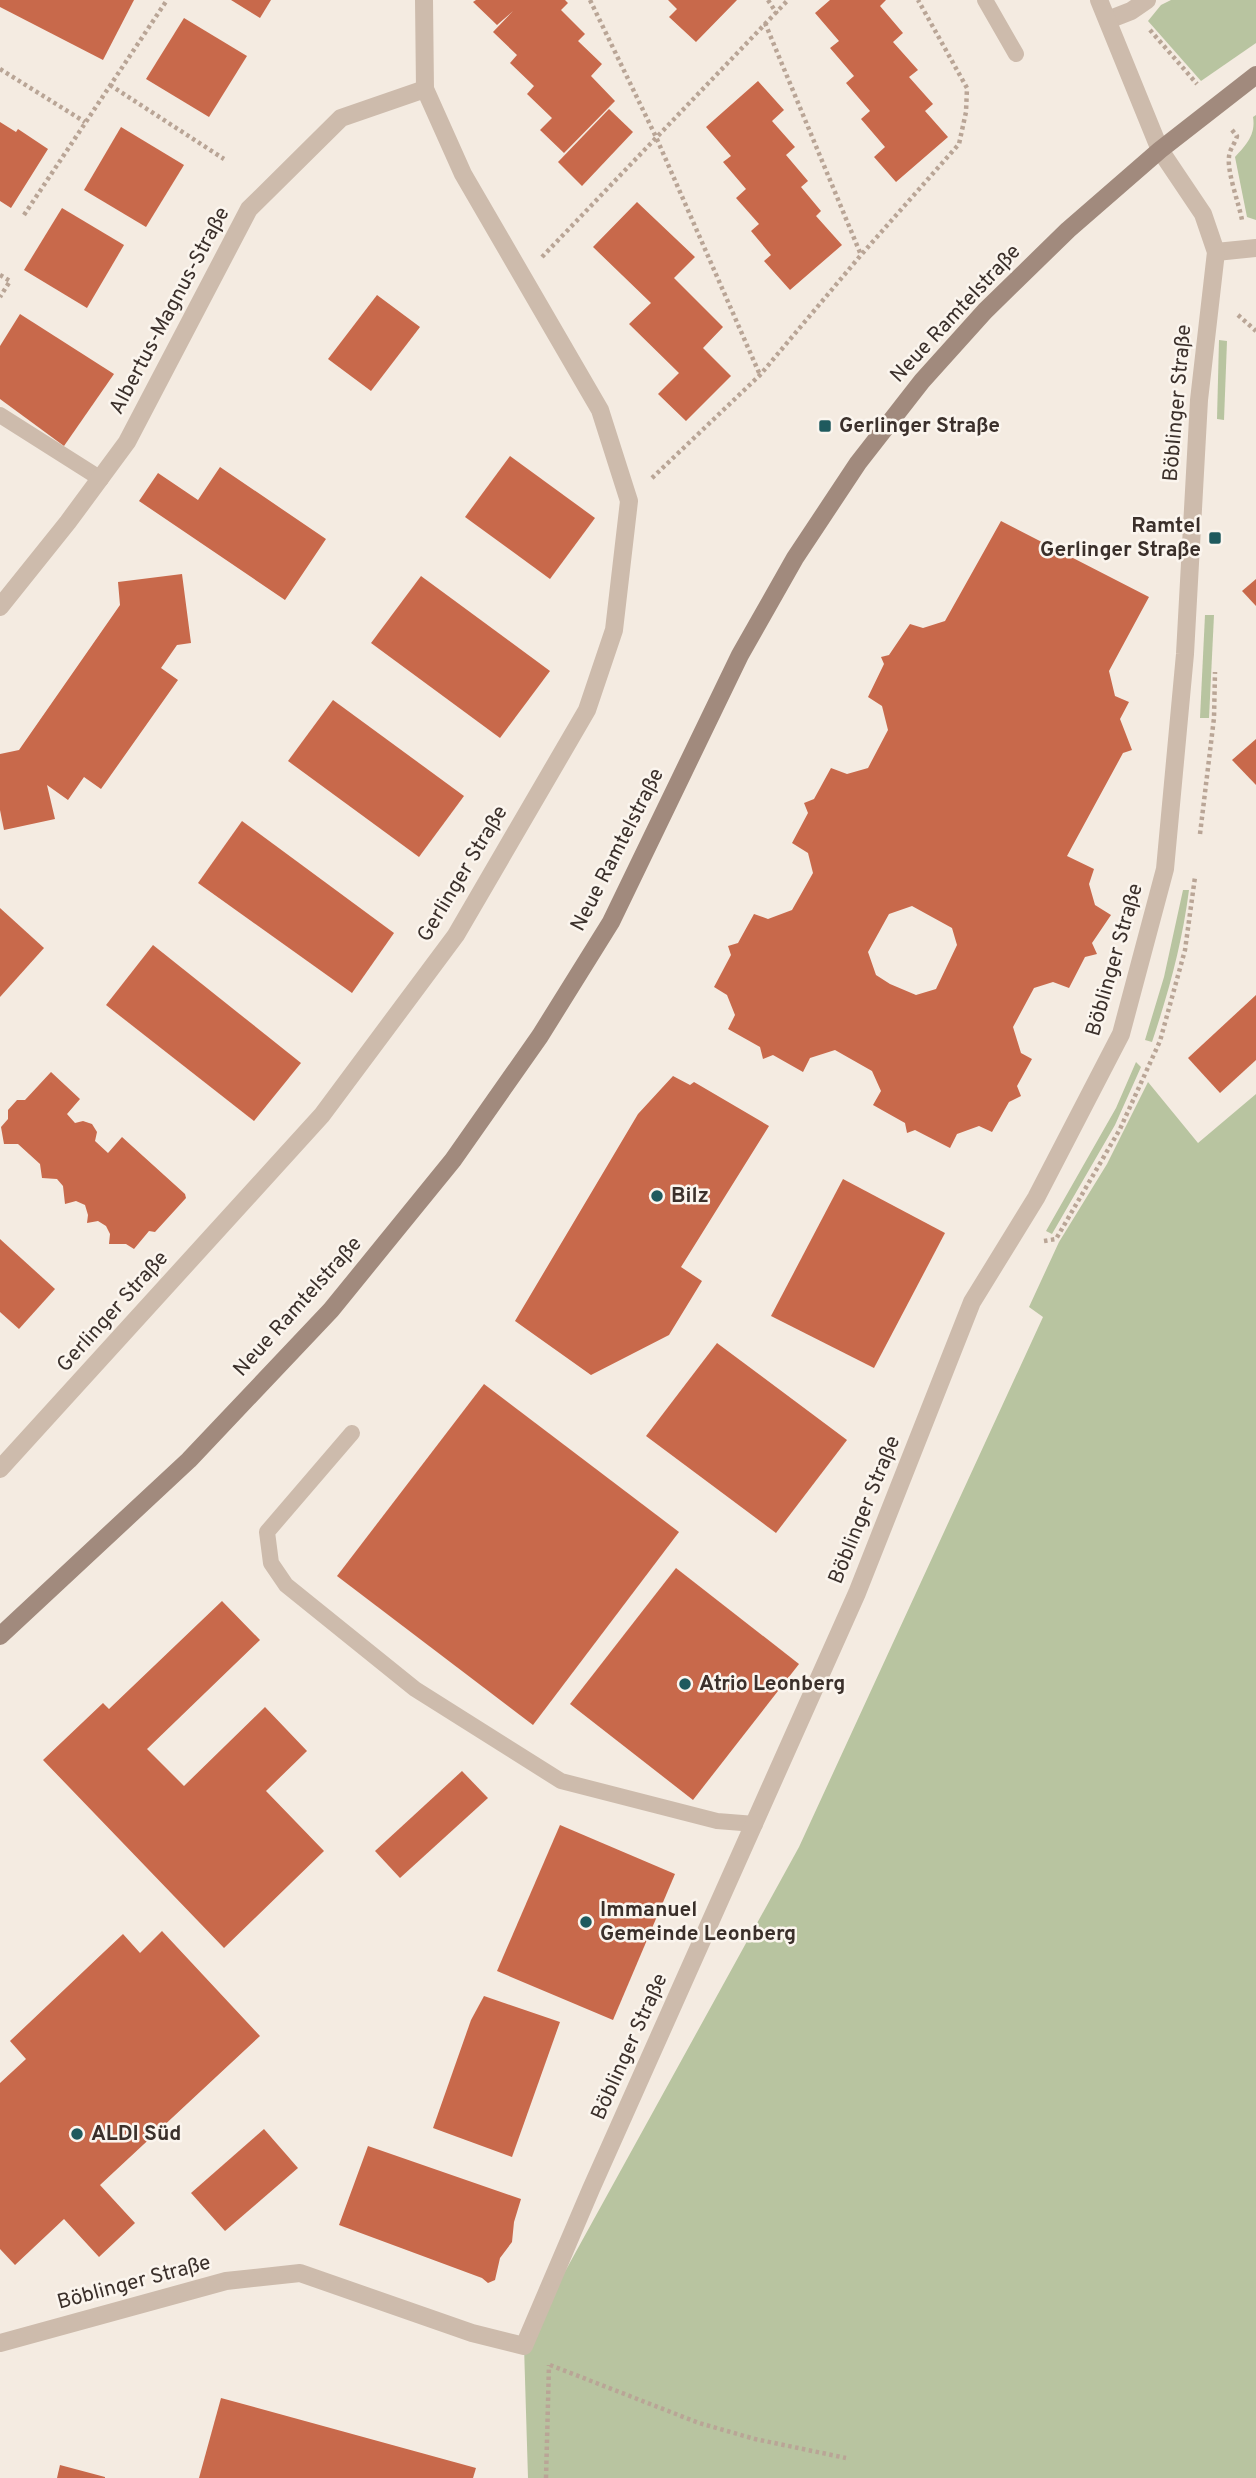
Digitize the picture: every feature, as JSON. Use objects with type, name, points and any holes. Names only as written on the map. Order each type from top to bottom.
[{"type":"main road","name":"Neue Ramtelstraße","points":[[0,1636],[189,1460],[331,1310],[453,1160],[540,1036],[611,922],[740,655],[795,558],[858,463],[922,381],[985,311],[1068,230],[1160,150],[1256,75]]},
{"type":"street","name":"Gerlinger Straße","points":[[0,1469],[322,1115],[456,935],[587,710],[614,630],[629,501],[600,410],[463,174],[425,89],[424,0]]},
{"type":"street","points":[[1099,0],[1160,150]]},
{"type":"street","points":[[1108,20],[1131,11],[1147,0]]},
{"type":"street","name":"Albertus-Magnus-Straße","points":[[0,607],[127,442],[249,209],[341,118],[425,89]]},
{"type":"street","name":"Böblinger Straße","points":[[0,2343],[226,2281],[300,2273],[472,2333],[524,2346],[596,2177],[857,1593],[972,1302],[1036,1198],[1121,1034],[1165,869],[1185,654],[1199,400],[1216,252],[1203,214],[1160,150]]},
{"type":"street","points":[[1216,252],[1256,248]]},
{"type":"lane","points":[[985,0],[1016,54]]},
{"type":"lane","points":[[0,415],[100,479]]},
{"type":"lane","points":[[352,1433],[267,1532],[271,1563],[286,1585],[415,1689],[561,1781],[717,1821],[755,1824]]},
{"type":"path","points":[[24,215],[167,0]]},
{"type":"path","points":[[590,0],[656,137],[760,375]]},
{"type":"path","points":[[768,0],[777,14]]},
{"type":"path","points":[[522,278],[789,0]]},
{"type":"path","points":[[629,501],[760,375],[959,144],[966,112],[967,88],[918,0]]},
{"type":"path","points":[[765,23],[861,255]]},
{"type":"path","points":[[0,69],[86,122]]},
{"type":"path","points":[[110,85],[223,159]]},
{"type":"path","points":[[0,275],[10,281],[0,297]]},
{"type":"path","points":[[524,2346],[550,2365],[699,2423],[755,2439],[846,2458]]},
{"type":"path","points":[[546,2478],[550,2365]]},
{"type":"green space","points":[[1171,0],[1256,0],[1256,43],[1201,81],[1148,21],[1161,5]]},
{"type":"green space","points":[[1256,115],[1256,220],[1247,217],[1235,157],[1249,139],[1253,129],[1253,117]]},
{"type":"green space","points":[[1219,340],[1227,341],[1224,420],[1217,419]]},
{"type":"green space","points":[[1205,615],[1214,615],[1209,718],[1200,718]]},
{"type":"green space","points":[[1183,890],[1189,890],[1183,929],[1152,1042],[1145,1040],[1164,977]]},
{"type":"green space","points":[[1136,1062],[1141,1067],[1115,1125],[1052,1234],[1046,1231],[1116,1108]]},
{"type":"green space","points":[[1148,1082],[1198,1143],[1256,1094],[1256,2478],[528,2478],[524,2346],[799,1847],[1043,1317],[1029,1307],[1059,1242],[1107,1164]]},
{"type":"building","points":[[0,0],[134,0],[103,60],[0,7]]},
{"type":"building","points":[[231,0],[271,0],[260,18]]},
{"type":"building","points":[[565,0],[568,3],[561,10],[585,34],[578,41],[602,64],[591,76],[615,101],[564,153],[540,130],[552,118],[527,94],[534,86],[510,63],[517,55],[493,32],[513,11],[497,25],[473,2]]},
{"type":"building","points":[[668,0],[737,0],[696,42],[669,17],[677,9]]},
{"type":"building","points":[[830,0],[886,0],[880,6],[903,33],[893,42],[918,70],[909,77],[933,104],[925,111],[948,137],[896,182],[874,157],[885,147],[861,119],[870,111],[846,83],[854,76],[830,48],[839,41],[815,13]]},
{"type":"building","points":[[184,18],[247,56],[209,117],[146,79]]},
{"type":"building","points":[[758,81],[784,110],[772,121],[795,147],[786,155],[808,181],[801,187],[821,211],[816,216],[842,245],[790,290],[764,261],[771,255],[751,231],[759,224],[736,198],[746,189],[723,162],[731,156],[706,127]]},
{"type":"building","points":[[609,109],[633,132],[582,186],[558,162]]},
{"type":"building","points":[[0,122],[16,132],[18,129],[48,149],[11,208],[0,201]]},
{"type":"building","points":[[121,127],[184,165],[146,227],[84,190]]},
{"type":"building","points":[[637,202],[695,257],[674,278],[723,327],[703,348],[731,376],[686,421],[658,394],[679,373],[629,324],[651,303],[593,247]]},
{"type":"building","points":[[62,208],[124,245],[87,308],[24,270]]},
{"type":"building","points":[[377,295],[420,327],[371,391],[328,359]]},
{"type":"building","points":[[20,314],[114,374],[64,446],[0,399],[0,346]]},
{"type":"building","points":[[510,456],[595,518],[550,579],[465,517]]},
{"type":"building","points":[[220,467],[326,539],[285,600],[139,501],[158,473],[198,500]]},
{"type":"building","points":[[1001,521],[1149,597],[1109,671],[1115,696],[1129,702],[1120,719],[1132,750],[1123,753],[1067,856],[1094,869],[1089,884],[1095,905],[1111,915],[1092,943],[1097,954],[1085,957],[1069,988],[1053,982],[1034,988],[1013,1027],[1021,1053],[1032,1059],[1017,1086],[1021,1096],[1009,1102],[992,1132],[979,1126],[957,1134],[950,1148],[915,1130],[907,1133],[905,1123],[873,1105],[881,1091],[872,1071],[835,1050],[810,1058],[803,1072],[773,1055],[763,1059],[760,1047],[728,1029],[735,1015],[727,995],[714,987],[731,955],[728,946],[738,943],[754,914],[768,919],[792,910],[813,873],[808,853],[792,843],[808,813],[804,803],[814,799],[831,768],[847,774],[868,768],[888,730],[882,706],[868,697],[884,664],[881,657],[889,655],[910,624],[923,628],[945,621]],"holes":[[[912,906],[952,928],[957,945],[936,989],[916,995],[876,975],[868,952],[889,914]]]},
{"type":"building","points":[[182,574],[191,643],[177,645],[161,668],[178,680],[101,789],[84,777],[68,800],[47,785],[55,819],[4,830],[0,810],[0,754],[19,750],[120,605],[118,582]]},
{"type":"building","points":[[421,576],[550,671],[500,738],[371,643]]},
{"type":"building","points":[[1256,579],[1256,606],[1242,591]]},
{"type":"building","points":[[333,700],[464,796],[419,857],[288,761]]},
{"type":"building","points":[[1256,739],[1256,785],[1232,760]]},
{"type":"building","points":[[242,821],[394,933],[352,993],[198,883]]},
{"type":"building","points":[[0,908],[44,948],[0,997]]},
{"type":"building","points":[[153,945],[301,1063],[254,1121],[106,1005]]},
{"type":"building","points":[[1256,995],[1256,1060],[1220,1093],[1188,1058]]},
{"type":"building","points":[[51,1072],[80,1099],[67,1114],[75,1123],[83,1121],[92,1124],[97,1132],[95,1141],[108,1153],[122,1137],[185,1194],[186,1198],[155,1232],[149,1231],[134,1249],[126,1244],[109,1244],[110,1234],[106,1226],[98,1221],[87,1223],[85,1205],[76,1201],[65,1204],[63,1186],[57,1179],[42,1178],[40,1164],[18,1144],[4,1144],[1,1127],[8,1119],[8,1110],[17,1100],[25,1100]]},
{"type":"building","name":"Bilz","points":[[673,1076],[690,1085],[694,1082],[769,1126],[681,1267],[702,1281],[669,1335],[591,1375],[515,1321],[638,1114]]},
{"type":"building","points":[[843,1179],[945,1233],[874,1368],[771,1316]]},
{"type":"building","points":[[0,1239],[55,1289],[19,1329],[0,1312]]},
{"type":"building","points":[[717,1343],[847,1440],[776,1533],[646,1436]]},
{"type":"building","points":[[484,1384],[679,1532],[533,1725],[337,1576]]},
{"type":"building","name":"Atrio Leonberg","points":[[676,1568],[799,1664],[693,1800],[570,1704]]},
{"type":"building","points":[[222,1601],[260,1640],[147,1749],[184,1786],[265,1707],[307,1751],[266,1791],[324,1851],[224,1948],[43,1760],[103,1703],[109,1709]]},
{"type":"building","points":[[462,1771],[488,1798],[400,1878],[375,1851]]},
{"type":"building","name":"Immanuel Gemeinde Leonberg","points":[[560,1825],[675,1874],[613,2020],[497,1971]]},
{"type":"building","name":"ALDI Süd","points":[[162,1931],[260,2036],[100,2185],[135,2223],[99,2257],[64,2219],[15,2265],[0,2249],[0,2083],[26,2059],[10,2041],[123,1934],[140,1953]]},
{"type":"building","points":[[484,1996],[560,2022],[512,2157],[433,2128],[471,2020]]},
{"type":"building","points":[[264,2129],[298,2168],[225,2231],[191,2193]]},
{"type":"building","points":[[368,2146],[521,2199],[514,2222],[512,2242],[500,2258],[495,2280],[488,2283],[482,2278],[339,2225]]},
{"type":"building","points":[[221,2398],[476,2468],[473,2478],[199,2478]]},
{"type":"building","points":[[60,2465],[105,2477],[105,2478],[57,2478]]},
{"type":"place","name":"Gerlinger Straße","points":[[825,426]]},
{"type":"place","name":"Ramtel Gerlinger Straße","points":[[1215,538]]},
{"type":"place","name":"Bilz","points":[[657,1196]]},
{"type":"place","name":"Atrio Leonberg","points":[[685,1684]]},
{"type":"place","name":"Immanuel Gemeinde Leonberg","points":[[586,1922]]},
{"type":"place","name":"ALDI Süd","points":[[77,2134]]}]
